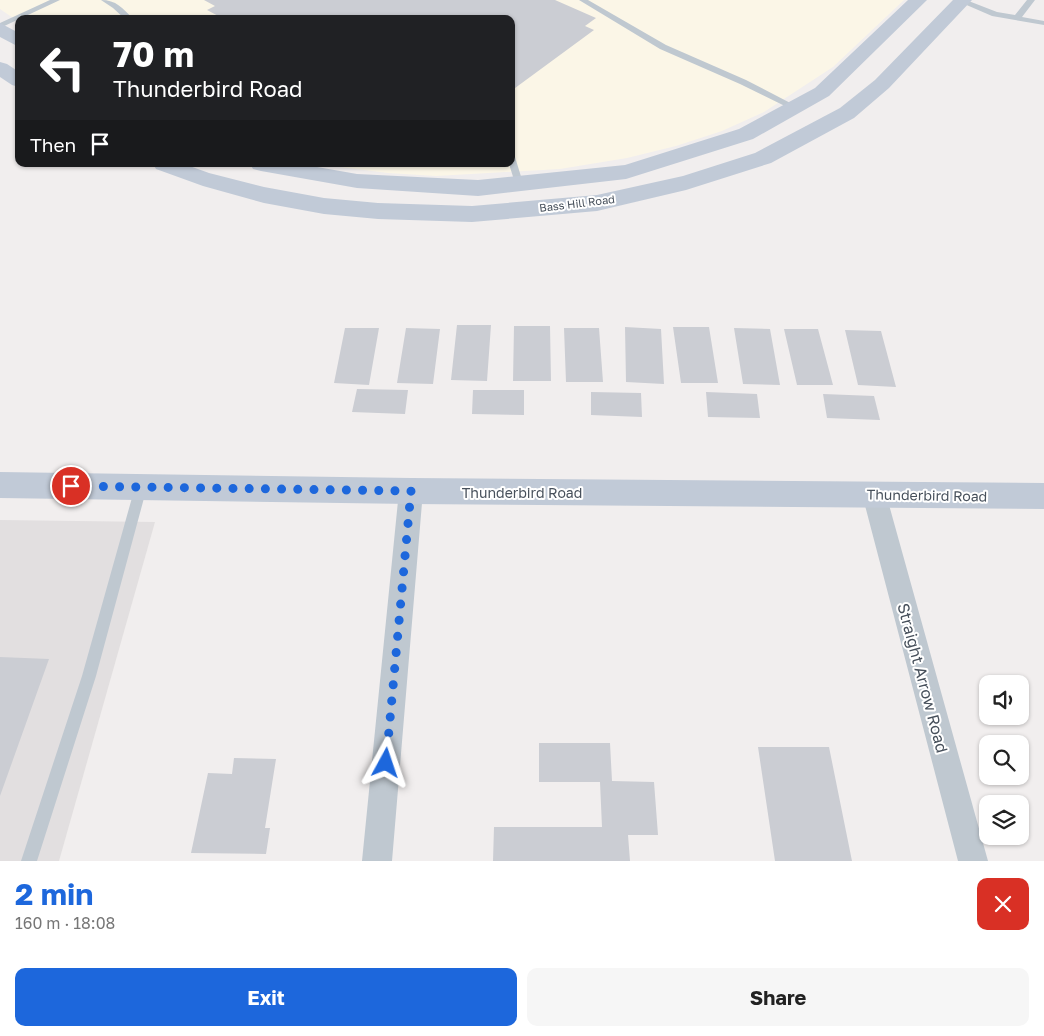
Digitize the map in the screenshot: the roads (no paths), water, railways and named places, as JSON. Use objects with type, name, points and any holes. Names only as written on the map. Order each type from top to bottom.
[{"type":"main road","name":"Bass Hill Road","points":[[278,167],[356,181],[478,188],[626,172],[746,134],[822,92],[918,0]]},
{"type":"main road","name":"Bass Hill Road","points":[[171,167],[203,180],[264,195],[324,206],[472,214],[597,203],[686,182],[763,158],[847,113],[882,84],[960,0]]},
{"type":"main road","points":[[0,27],[15,38]]},
{"type":"main road","points":[[0,68],[15,78]]},
{"type":"main road","name":"Thunderbird Road","points":[[0,485],[411,491],[1044,496]]},
{"type":"street","points":[[377,861],[411,491]]},
{"type":"street","name":"Straight Arrow Road","points":[[874,494],[973,861]]},
{"type":"lane","points":[[25,15],[56,0]]},
{"type":"lane","points":[[105,0],[116,6],[125,15]]},
{"type":"lane","points":[[583,0],[662,48],[743,82],[794,107]]},
{"type":"lane","points":[[960,0],[995,14],[1044,23]]},
{"type":"lane","points":[[1016,19],[1031,0]]},
{"type":"lane","points":[[0,27],[15,20]]},
{"type":"lane","points":[[514,167],[519,183]]},
{"type":"lane","points":[[29,861],[88,676],[142,487]]}]
